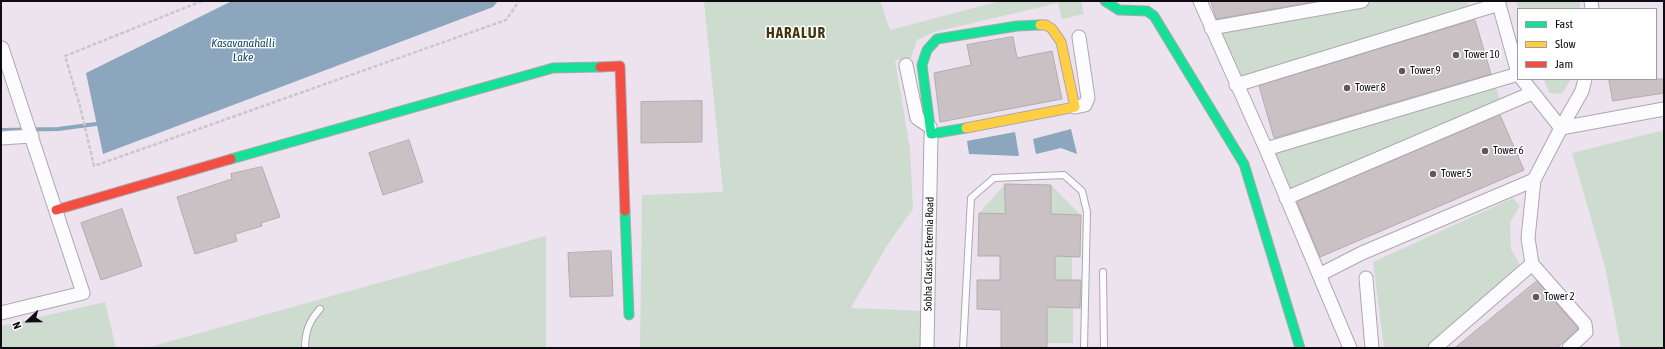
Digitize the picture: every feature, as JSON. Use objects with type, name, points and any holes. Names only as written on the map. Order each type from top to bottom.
[{"type":"street","points":[[1105,1],[1113,8],[1121,12],[1144,11],[1151,13],[1158,20],[1244,164],[1300,348]]},
{"type":"street","points":[[1200,1],[1236,85],[1266,149],[1350,348]]},
{"type":"street","points":[[1211,28],[1362,1]]},
{"type":"street","points":[[1236,85],[1498,2],[1517,69]]},
{"type":"street","points":[[930,131],[922,65],[932,43],[937,39],[1017,26],[1046,25],[1057,34],[1061,42],[1075,107]]},
{"type":"street","points":[[930,131],[1085,105],[1088,98],[1079,37]]},
{"type":"street","points":[[1,313],[83,293],[2,48]]},
{"type":"street","points":[[906,65],[917,118],[930,131]]},
{"type":"street","points":[[56,210],[156,180],[553,68],[620,66],[630,315]]},
{"type":"street","points":[[1266,149],[1517,73]]},
{"type":"street","points":[[1523,80],[1561,128]]},
{"type":"street","points":[[1568,348],[1586,332],[1584,324],[1532,264],[1528,238],[1534,180],[1582,91],[1585,80]]},
{"type":"street","points":[[1286,198],[1532,93]]},
{"type":"street","points":[[1561,128],[1664,109]]},
{"type":"street","points":[[1,138],[30,131]]},
{"type":"street","name":"Sobha Classic & Eternia Road","points":[[927,348],[930,131]]},
{"type":"street","points":[[1318,274],[1362,253],[1534,180]]},
{"type":"street","points":[[1435,348],[1532,264]]},
{"type":"street","points":[[1366,278],[1372,348]]},
{"type":"lane","points":[[963,348],[971,198],[994,178],[1064,175],[1082,191],[1087,212],[1084,348]]},
{"type":"lane","points":[[1103,272],[1104,348]]},
{"type":"lane","points":[[305,348],[306,332],[312,317],[320,309]]},
{"type":"path","points":[[202,1],[65,56],[83,119],[94,166],[506,20],[519,1]]},
{"type":"green space","points":[[704,1],[880,1],[890,30],[1000,1],[1081,1],[1084,14],[1062,19],[1058,3],[934,32],[917,40],[911,58],[895,60],[910,149],[913,209],[888,244],[851,308],[923,311],[921,348],[640,348],[642,195],[723,192]]},
{"type":"green space","points":[[1379,1],[1467,1],[1471,9],[1239,82],[1217,32]]},
{"type":"green space","points":[[1516,1],[1580,1],[1580,8],[1519,8]]},
{"type":"green space","points":[[1544,80],[1570,80],[1562,94],[1549,93]]},
{"type":"green space","points":[[1495,83],[1501,104],[1289,195],[1270,150]]},
{"type":"green space","points":[[1664,130],[1664,348],[1621,348],[1605,267],[1572,153]]},
{"type":"green space","points":[[1005,184],[1005,214],[979,213]]},
{"type":"green space","points":[[1051,185],[1081,215],[1051,214]]},
{"type":"green space","points":[[1513,198],[1520,206],[1510,223],[1511,249],[1520,265],[1427,348],[1384,348],[1373,262]]},
{"type":"green space","points":[[546,236],[546,348],[146,348]]},
{"type":"green space","points":[[1055,256],[1072,256],[1072,280],[1055,280]]},
{"type":"green space","points":[[105,302],[116,348],[1,348],[1,326]]},
{"type":"green space","points":[[1047,307],[1073,308],[1073,343],[1047,343]]},
{"type":"water","name":"Kasavanahalli Lake","points":[[232,1],[498,1],[493,7],[103,154],[86,73]]},
{"type":"water","points":[[1071,129],[1077,154],[1061,148],[1036,154],[1033,139]]},
{"type":"water","points":[[1015,132],[1019,156],[969,154],[967,141]]},
{"type":"building","points":[[1211,1],[1313,1],[1313,2],[1217,19]]},
{"type":"building","points":[[1475,20],[1491,74],[1274,138],[1259,86]]},
{"type":"building","points":[[1013,37],[1017,58],[1052,51],[1062,99],[940,122],[934,73],[971,65],[967,45]]},
{"type":"building","points":[[1664,79],[1664,93],[1613,101],[1609,80]]},
{"type":"building","points":[[702,101],[702,142],[641,143],[641,102]]},
{"type":"building","points":[[1500,115],[1524,170],[1320,257],[1297,202]]},
{"type":"building","points":[[409,140],[423,182],[383,195],[369,153]]},
{"type":"building","points":[[262,167],[280,217],[261,223],[262,226],[235,234],[237,241],[195,254],[177,197],[232,179],[231,174]]},
{"type":"building","points":[[1005,184],[1051,185],[1051,214],[1081,215],[1080,257],[1055,256],[1055,280],[1081,280],[1080,308],[1047,307],[1047,348],[1001,348],[1001,310],[977,309],[977,280],[1000,280],[1000,256],[978,256],[979,213],[1005,214]]},
{"type":"building","points":[[122,209],[142,266],[101,280],[81,223]]},
{"type":"building","points":[[611,251],[613,296],[570,297],[568,253]]},
{"type":"building","name":"Tower 2","points":[[1537,281],[1578,329],[1557,348],[1455,348]]},
{"type":"waterway","points":[[1,130],[58,129],[96,124]]},
{"type":"traffic: fast","points":[[1105,1],[1119,10],[1147,11],[1154,16],[1244,164],[1300,348]]},
{"type":"traffic: fast","points":[[966,128],[931,134],[922,65],[927,50],[937,39],[1017,26],[1040,25]]},
{"type":"traffic: fast","points":[[231,159],[553,68],[600,67]]},
{"type":"traffic: fast","points":[[625,211],[629,315]]},
{"type":"traffic: slow","points":[[966,128],[1075,107],[1061,42],[1052,29],[1046,25],[1040,25]]},
{"type":"traffic: jam","points":[[600,67],[620,66],[625,211]]},
{"type":"traffic: jam","points":[[56,210],[231,159]]},
{"type":"place","name":"Tower 10","points":[[1456,55]]},
{"type":"place","name":"Tower 9","points":[[1402,71]]},
{"type":"place","name":"Tower 8","points":[[1347,88]]},
{"type":"place","name":"Tower 6","points":[[1485,151]]},
{"type":"place","name":"Tower 5","points":[[1433,174]]},
{"type":"place","name":"Tower 2","points":[[1536,297]]},
{"type":"district","name":"HARALUR","points":[[796,33]]}]
